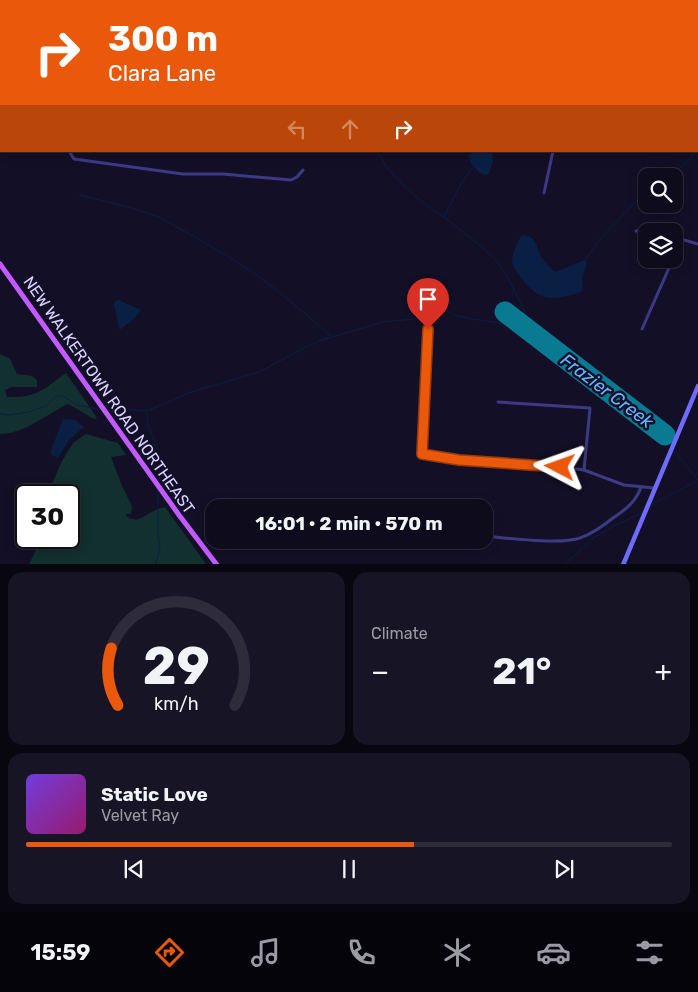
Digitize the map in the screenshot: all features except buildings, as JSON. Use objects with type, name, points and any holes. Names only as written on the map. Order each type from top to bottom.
[{"type":"main road","name":"NEW WALKERTOWN ROAD NORTHEAST","points":[[0,264],[158,486],[217,564]]},
{"type":"street","points":[[70,152],[74,159],[183,174],[223,174],[291,180],[297,177],[303,170]]},
{"type":"street","points":[[544,193],[553,152]]},
{"type":"street","points":[[683,239],[698,244]]},
{"type":"street","points":[[642,329],[669,268]]},
{"type":"street","points":[[428,329],[422,454],[459,460],[584,470],[617,482],[641,488],[654,488]]},
{"type":"street","points":[[623,564],[698,386]]},
{"type":"street","points":[[498,402],[590,408],[584,470]]},
{"type":"street","points":[[493,537],[558,541],[580,538],[627,508],[637,497],[641,488]]},
{"type":"green space","points":[[0,354],[10,359],[17,374],[32,376],[37,380],[37,387],[12,387],[5,390],[7,397],[26,396],[39,392],[66,373],[97,418],[94,419],[68,404],[18,431],[0,434]]},
{"type":"green space","points":[[86,434],[118,443],[126,455],[111,457],[132,506],[131,514],[126,514],[127,517],[136,520],[165,507],[206,564],[29,564],[36,549],[80,549],[80,484],[52,484],[62,461],[73,443]]},
{"type":"water","points":[[471,152],[492,152],[493,162],[489,174],[483,175],[477,170],[470,161]]},
{"type":"water","points":[[522,235],[532,239],[542,258],[555,272],[585,260],[587,264],[582,277],[583,288],[581,292],[551,298],[538,294],[528,286],[519,276],[512,261],[514,251]]},
{"type":"water","points":[[119,300],[141,310],[136,317],[121,329],[119,329],[114,304],[115,301]]},
{"type":"water","points":[[63,419],[75,420],[84,427],[69,440],[58,458],[50,453]]},
{"type":"waterway","name":"Frazier Creek","points":[[378,152],[387,168],[405,187],[482,247],[497,261],[534,329],[549,347],[576,372],[598,388],[654,423],[671,446]]},
{"type":"waterway","points":[[680,168],[696,152]]},
{"type":"waterway","points":[[444,216],[461,184],[474,166]]},
{"type":"waterway","points":[[79,195],[129,207],[159,217],[200,240],[261,278],[332,337]]},
{"type":"waterway","points":[[585,260],[601,238],[638,199]]},
{"type":"waterway","points":[[106,406],[115,399],[118,400],[122,409],[147,411],[191,392],[259,372],[322,340],[383,322],[414,319],[439,311],[473,319],[533,328]]},
{"type":"waterway","points":[[0,414],[9,415],[28,412],[46,406],[56,396],[63,396],[77,405],[97,409]]},
{"type":"waterway","points":[[147,411],[148,423],[156,446],[158,480]]},
{"type":"waterway","name":"Frazier Creek","points":[[673,449],[698,480]]},
{"type":"waterway","points":[[649,508],[659,500],[697,481]]},
{"type":"waterway","points":[[155,564],[160,549],[158,489]]},
{"type":"waterway","points":[[565,564],[593,538],[643,512]]},
{"type":"runway","points":[[505,312],[665,435]]},
{"type":"route","points":[[428,329],[422,454],[451,457],[459,460],[560,467]]}]
